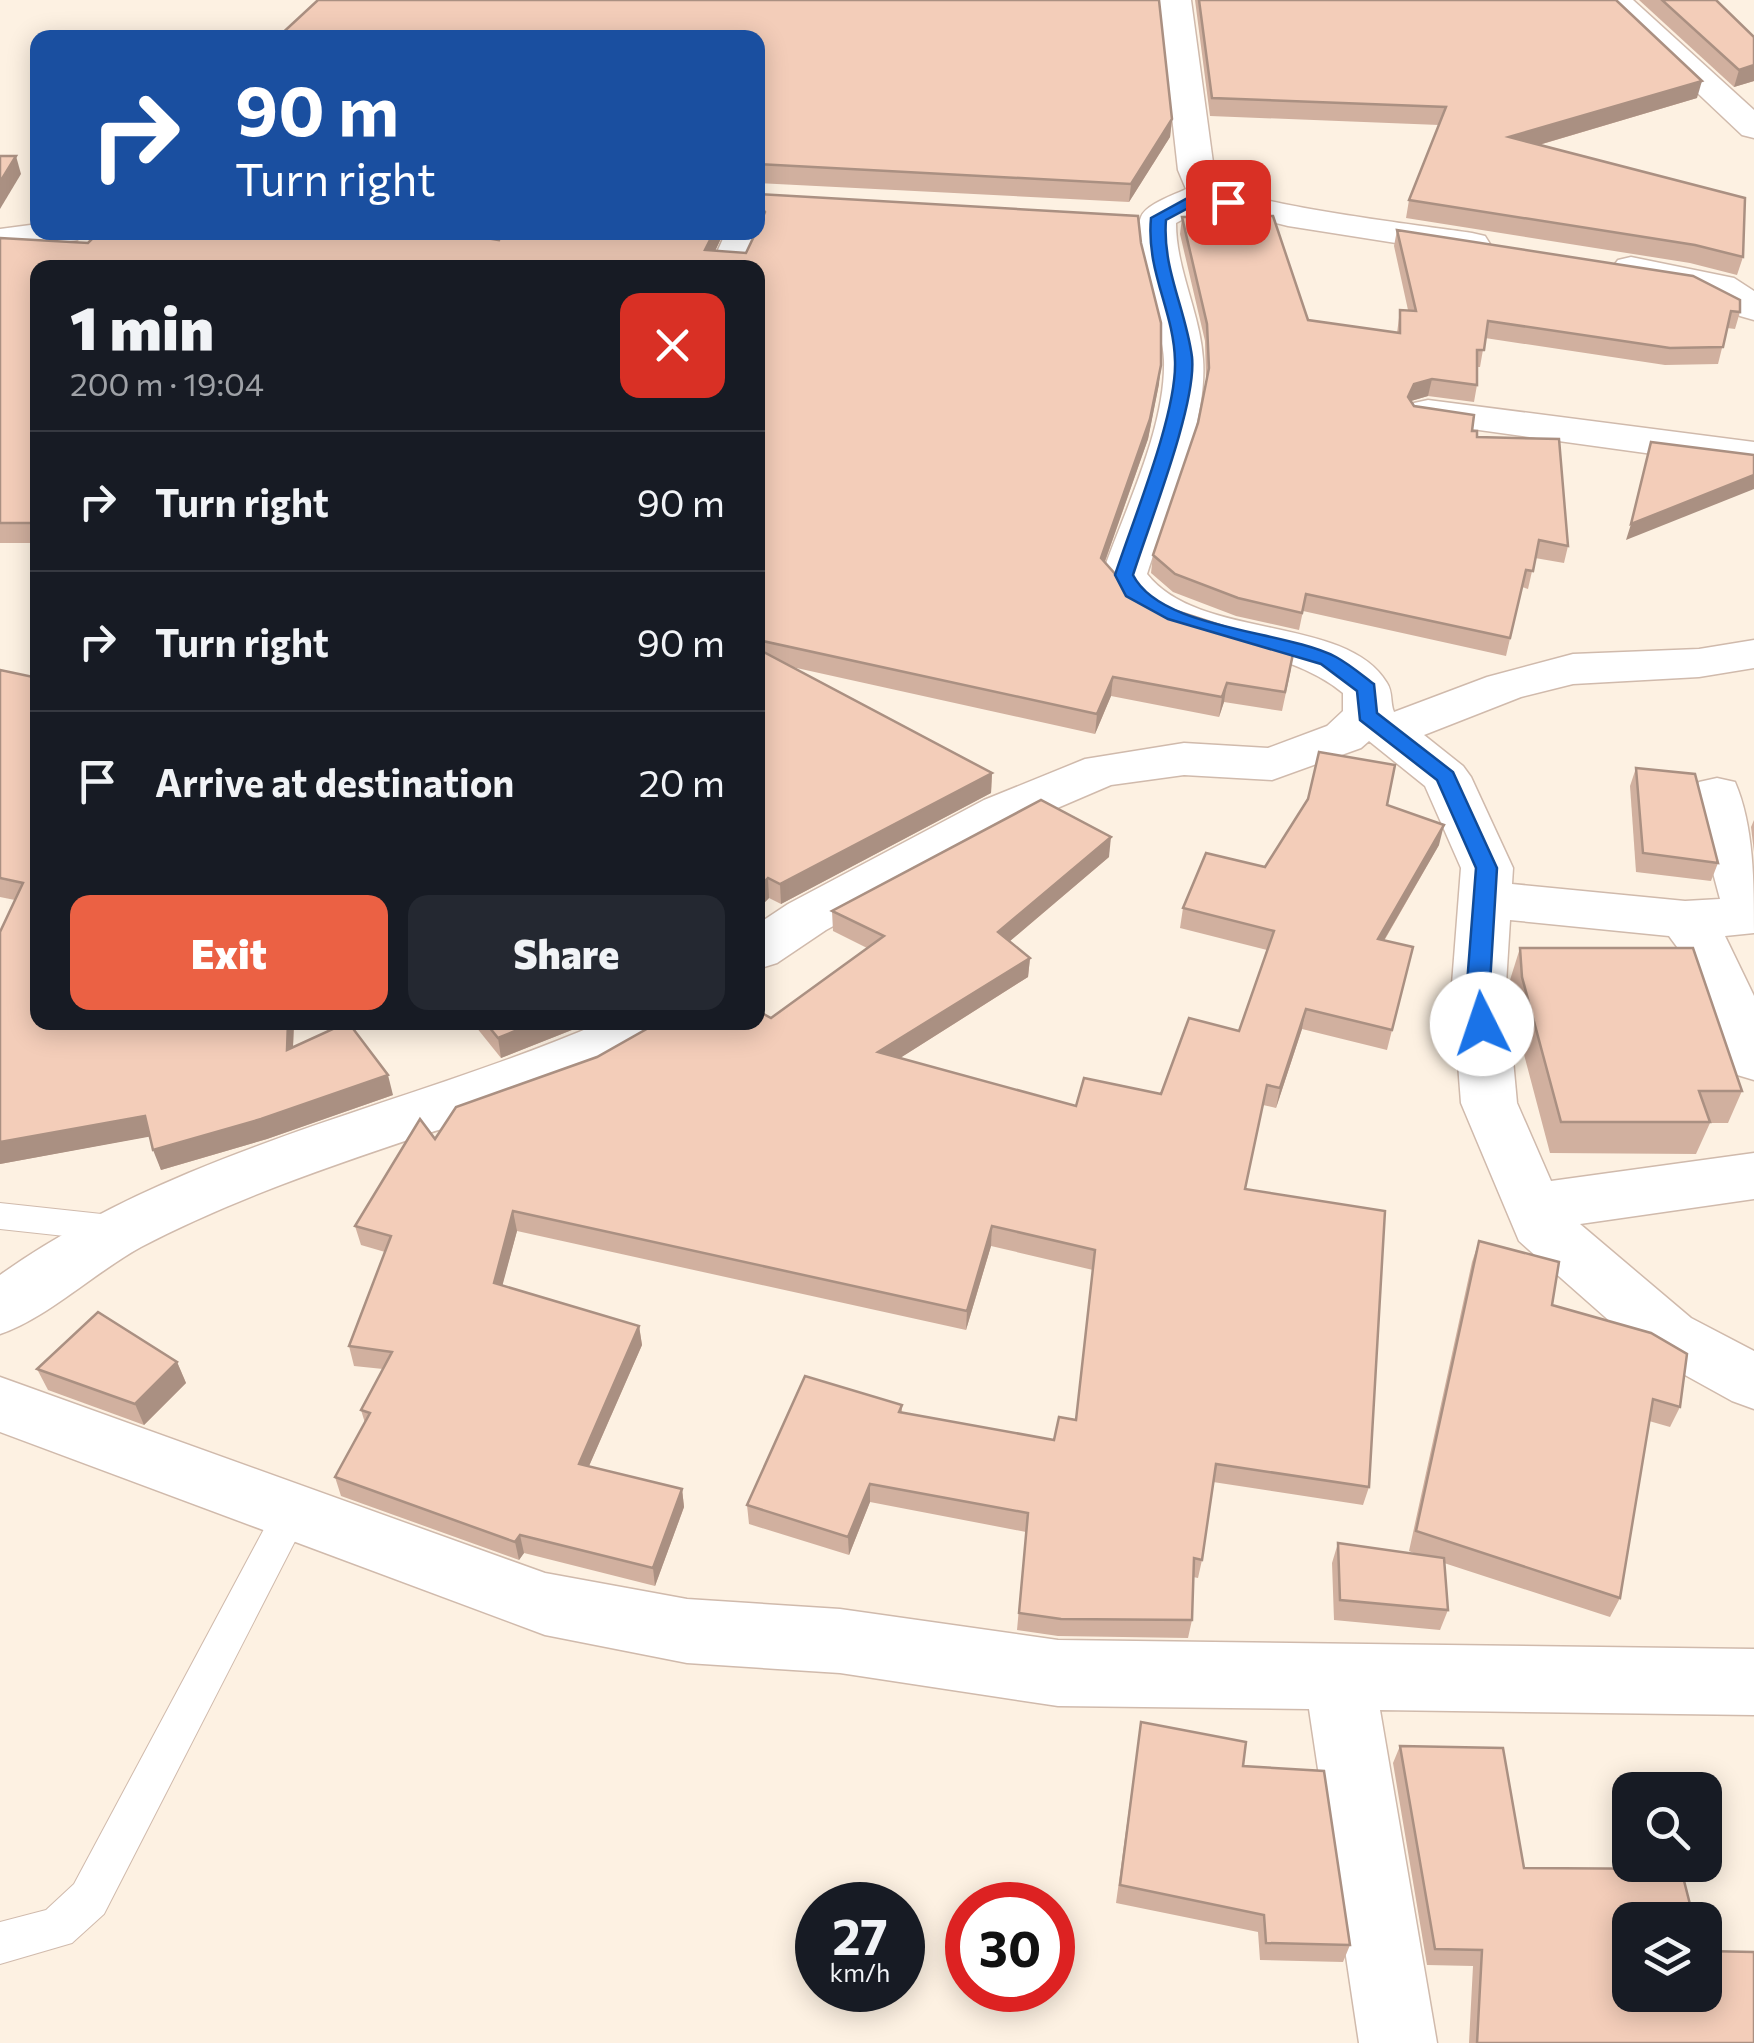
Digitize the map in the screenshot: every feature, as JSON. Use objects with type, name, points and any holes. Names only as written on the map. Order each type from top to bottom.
[{"type":"street","points":[[1175,0],[1196,170],[1206,192],[1228,202],[1284,214],[1515,250]]},
{"type":"street","points":[[1615,0],[1754,128]]},
{"type":"street","points":[[1206,192],[1139,217],[1156,247],[1184,358],[1181,395],[1124,575],[1133,592],[1174,615],[1328,660],[1367,688],[1378,723],[1446,777],[1487,868],[1478,984],[1490,1103],[1540,1224],[1669,1336],[1754,1382]]},
{"type":"street","points":[[0,240],[30,236]]},
{"type":"street","points":[[1592,262],[1721,286],[1754,308]]},
{"type":"street","points":[[1428,412],[1754,455]]},
{"type":"street","points":[[765,945],[807,917],[1002,812],[1102,770],[1184,759],[1272,764],[1378,723],[1573,670],[1699,662],[1754,654]]},
{"type":"street","points":[[1484,899],[1684,919],[1747,917],[1750,912],[1717,794]]},
{"type":"street","points":[[1684,919],[1707,950],[1754,1060]]},
{"type":"street","points":[[0,1308],[123,1229],[240,1174],[517,1081],[636,1030]]},
{"type":"street","points":[[1532,1207],[1754,1176]]},
{"type":"street","points":[[0,1404],[545,1604],[687,1631],[840,1640],[1058,1673],[1754,1682]]},
{"type":"street","points":[[1339,1677],[1398,2043]]},
{"type":"lane","points":[[0,1216],[123,1229]]},
{"type":"lane","points":[[0,1943],[57,1928],[89,1899],[292,1512]]},
{"type":"building","points":[[318,0],[1159,0],[1172,119],[1131,184],[765,164],[765,30],[286,30]]},
{"type":"building","points":[[1199,0],[1616,0],[1702,81],[1509,137],[1745,198],[1743,257],[1695,245],[1409,200],[1446,107],[1212,98]]},
{"type":"building","points":[[1662,0],[1716,0],[1754,37],[1754,65],[1739,70]]},
{"type":"building","points":[[0,156],[16,156],[0,182]]},
{"type":"building","points":[[765,194],[1138,216],[1161,323],[1161,365],[1150,419],[1101,558],[1125,585],[1155,604],[1294,649],[1285,692],[1227,683],[1222,697],[1113,677],[1097,714],[765,642],[765,260],[30,260],[30,523],[0,523],[0,238],[88,243],[710,240],[705,250],[746,253],[752,240],[765,240]]},
{"type":"building","points":[[1273,216],[1308,320],[1400,333],[1400,310],[1416,311],[1397,230],[1693,276],[1740,300],[1740,312],[1731,311],[1723,347],[1670,348],[1488,321],[1484,350],[1477,350],[1477,385],[1432,379],[1414,384],[1408,397],[1414,406],[1474,415],[1472,431],[1477,431],[1477,437],[1559,439],[1568,546],[1539,540],[1533,571],[1526,570],[1510,638],[1306,594],[1302,613],[1238,598],[1175,574],[1153,555],[1198,423],[1209,368],[1207,324],[1182,217]]},
{"type":"building","points":[[1651,442],[1754,455],[1754,475],[1631,524]]},
{"type":"building","points":[[765,653],[992,773],[780,884],[768,878],[765,881]]},
{"type":"building","points":[[0,670],[30,676],[30,1030],[288,1030],[287,1050],[331,1030],[354,1030],[388,1075],[261,1119],[153,1150],[145,1116],[0,1142],[0,932],[23,883],[0,878]]},
{"type":"building","points":[[1319,752],[1395,765],[1387,805],[1444,825],[1378,939],[1413,947],[1392,1030],[1306,1009],[1280,1088],[1267,1085],[1245,1189],[1385,1211],[1369,1487],[1216,1464],[1202,1560],[1194,1558],[1192,1620],[1061,1619],[1019,1613],[1028,1513],[870,1484],[848,1537],[747,1505],[805,1376],[902,1405],[899,1412],[1054,1440],[1059,1417],[1076,1420],[1095,1250],[992,1226],[967,1311],[513,1211],[494,1283],[639,1326],[579,1464],[682,1489],[653,1568],[520,1535],[515,1542],[335,1477],[370,1413],[361,1410],[392,1352],[349,1346],[391,1236],[355,1226],[420,1119],[435,1139],[456,1107],[597,1057],[645,1030],[765,1030],[765,1015],[771,1018],[884,936],[832,911],[1041,800],[1111,837],[998,932],[1030,958],[878,1052],[1076,1106],[1084,1078],[1161,1094],[1189,1018],[1239,1031],[1274,931],[1183,908],[1206,853],[1265,867],[1308,799]]},
{"type":"building","points":[[1636,768],[1695,774],[1718,863],[1643,853]]},
{"type":"building","points":[[1520,948],[1693,948],[1742,1091],[1699,1091],[1710,1122],[1561,1122],[1522,977]]},
{"type":"building","points":[[492,1030],[518,1030],[498,1038]]},
{"type":"building","points":[[1479,1241],[1559,1262],[1552,1305],[1651,1333],[1687,1354],[1680,1407],[1653,1399],[1620,1598],[1416,1531]]},
{"type":"building","points":[[98,1312],[177,1362],[135,1404],[37,1369]]},
{"type":"building","points":[[1338,1543],[1444,1558],[1448,1610],[1340,1600]]},
{"type":"building","points":[[1141,1722],[1246,1742],[1243,1766],[1324,1771],[1350,1945],[1266,1943],[1264,1915],[1120,1885]]},
{"type":"building","points":[[1400,1746],[1503,1748],[1524,1868],[1612,1869],[1612,1882],[1684,1882],[1689,1902],[1612,1902],[1612,2012],[1722,2012],[1722,1951],[1754,1952],[1754,2043],[1477,2043],[1482,1950],[1435,1949]]},
{"type":"route","points":[[1228,202],[1206,192],[1158,218],[1156,247],[1184,358],[1181,395],[1124,575],[1133,592],[1174,615],[1328,660],[1367,688],[1368,716],[1446,777],[1487,868],[1478,984],[1482,1024]]}]
